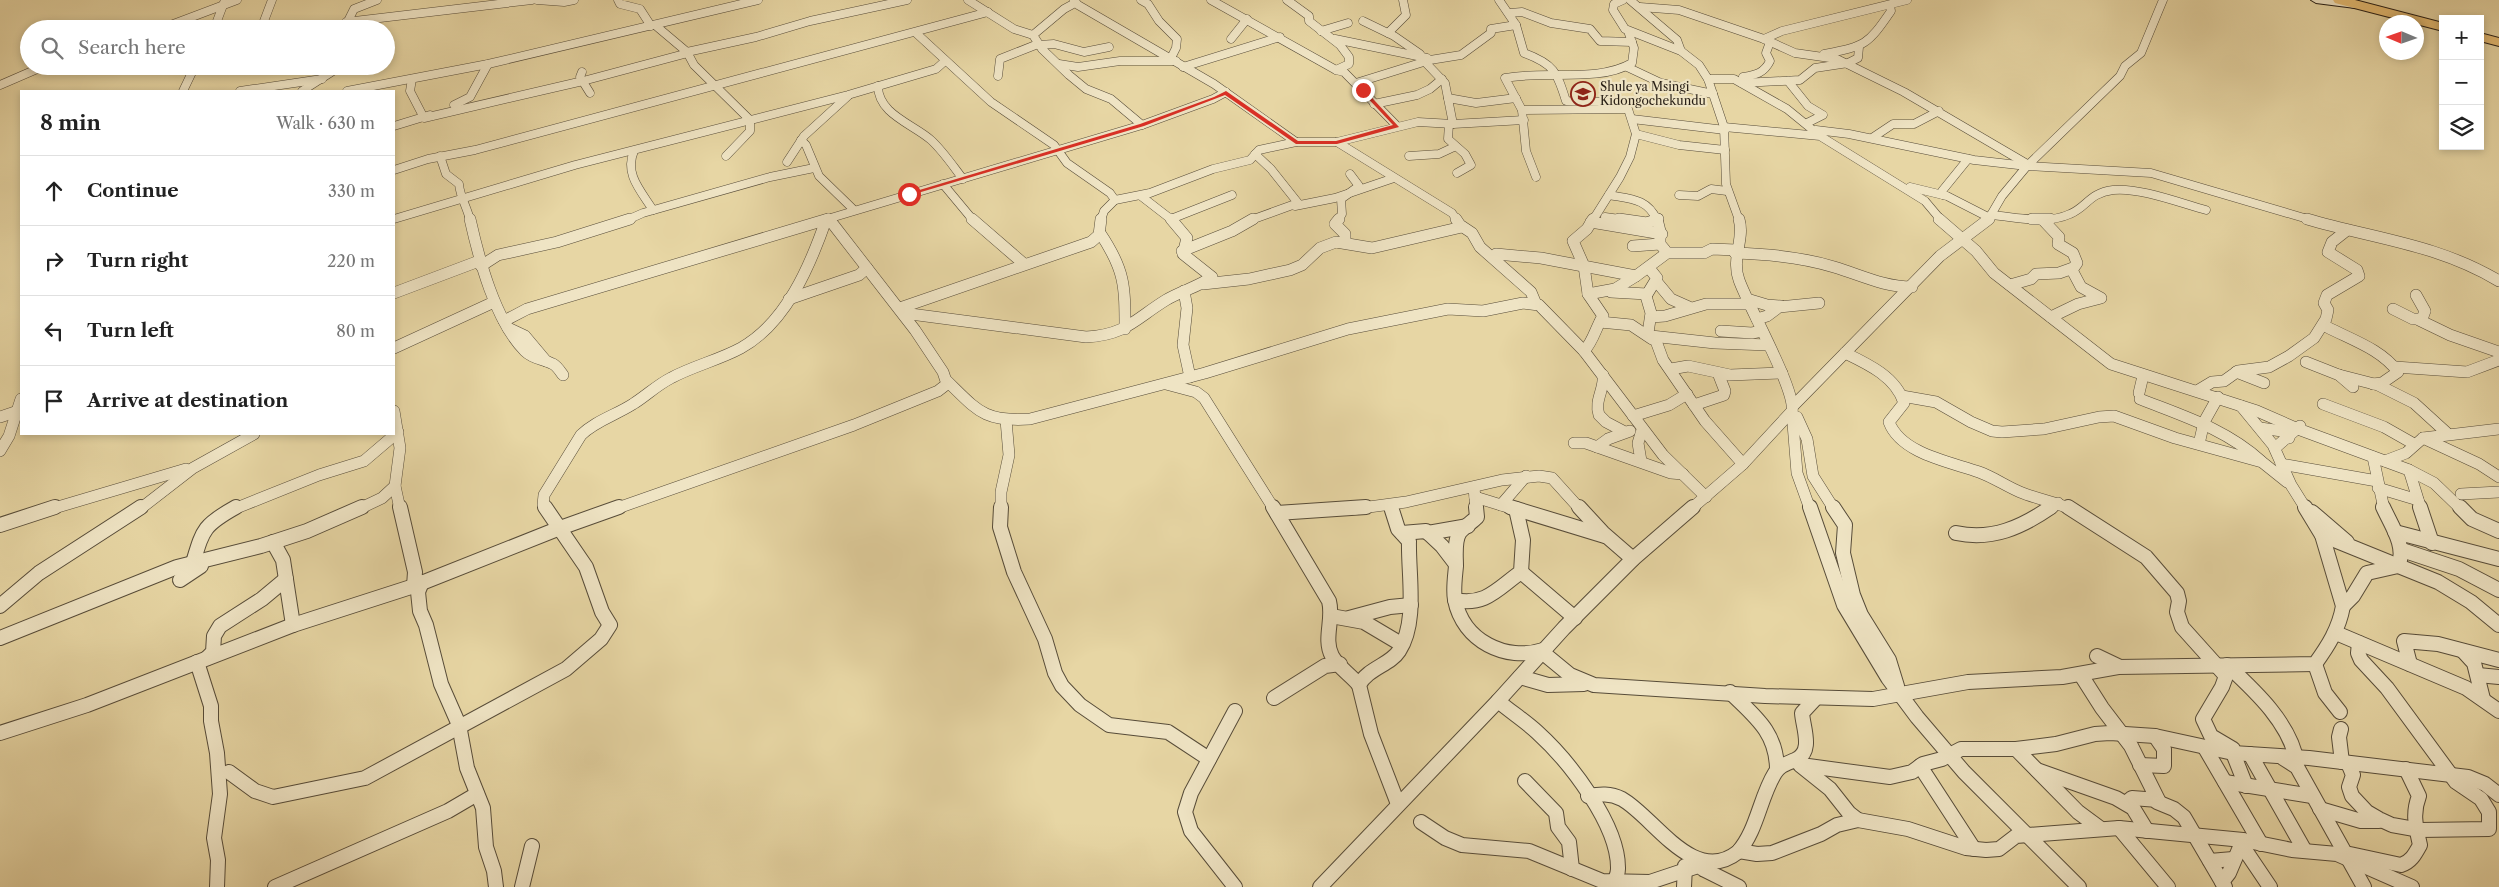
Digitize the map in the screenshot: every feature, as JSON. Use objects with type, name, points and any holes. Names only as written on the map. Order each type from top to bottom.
[{"type":"highway","points":[[2340,0],[2439,26]]},
{"type":"highway","points":[[2484,38],[2499,42]]},
{"type":"main road","points":[[2316,0],[2359,5]]},
{"type":"street","points":[[181,20],[224,2],[237,0]]},
{"type":"street","points":[[264,20],[272,0]]},
{"type":"street","points":[[349,20],[355,8],[377,0]]},
{"type":"street","points":[[469,8],[481,0]]},
{"type":"street","points":[[387,20],[532,0]]},
{"type":"street","points":[[537,0],[564,2],[574,0]]},
{"type":"street","points":[[618,0],[620,4],[640,9],[653,26],[688,52],[694,65],[750,120],[750,131],[726,156]]},
{"type":"street","points":[[352,90],[488,64],[758,0]]},
{"type":"street","points":[[395,126],[583,81],[712,45],[756,37],[810,21],[907,0]]},
{"type":"street","points":[[968,0],[1014,29],[1033,36],[1038,44],[1058,64],[1086,88],[1110,99],[1142,125]]},
{"type":"street","points":[[1141,0],[1148,4],[1159,21],[1177,38],[1174,60]]},
{"type":"street","points":[[1211,0],[1336,70],[1344,72],[1374,104],[1386,112],[1396,126]]},
{"type":"street","points":[[1287,0],[1301,8],[1309,16],[1310,22],[1335,39],[1427,60]]},
{"type":"street","points":[[1388,33],[1406,15],[1403,0]]},
{"type":"street","points":[[1499,0],[1510,13],[1516,25],[1524,53],[1543,60],[1556,73],[1565,99],[1568,102],[1618,102],[1628,109],[1632,119],[1636,134],[1630,157],[1593,219],[1573,241],[1584,266],[1588,294],[1602,319]]},
{"type":"street","points":[[1630,0],[1677,40],[1681,51]]},
{"type":"street","points":[[1708,79],[1731,79],[1760,74],[1766,71],[1770,61],[1766,52],[1767,41],[1778,32],[1890,6],[1907,0]]},
{"type":"street","points":[[1320,887],[1498,702],[1543,651],[1633,559],[1743,464],[1869,326],[1912,287],[1940,256],[1982,226],[1991,216],[2002,196],[2028,165],[2120,76],[2126,64],[2141,53],[2163,0]]},
{"type":"street","points":[[1536,177],[1526,151],[1522,110],[1506,84],[1505,78],[1521,74],[1598,72],[1627,67],[1632,63],[1630,37],[1617,20],[1613,10],[1618,1]]},
{"type":"street","points":[[1668,8],[1674,1]]},
{"type":"street","points":[[217,20],[224,2]]},
{"type":"street","points":[[1033,36],[1075,2],[1226,92],[1296,142]]},
{"type":"street","points":[[1820,55],[1859,47],[1875,34],[1891,11],[1890,6]]},
{"type":"street","points":[[1640,7],[1668,8],[1684,11],[1798,54],[1820,55],[1848,63],[1939,111],[2028,165]]},
{"type":"street","points":[[395,170],[440,156],[475,150],[714,85],[916,33],[988,12]]},
{"type":"street","points":[[1510,13],[1522,12],[1552,23],[1590,29],[1600,41],[1630,37],[1681,51],[1700,65],[1708,79],[1724,128],[1728,191],[1740,222],[1740,236],[1736,251],[1738,278],[1782,373],[1793,409],[1796,431],[1795,470],[1814,519],[1832,578],[1850,615],[1900,694],[1963,770],[2030,834],[2079,887]]},
{"type":"street","points":[[1231,39],[1247,19]]},
{"type":"street","points":[[1363,21],[1388,33],[1427,60],[1446,85],[1451,124],[1447,134],[1454,147],[1464,153],[1471,166],[1457,173]]},
{"type":"street","points":[[1321,31],[1348,23]]},
{"type":"street","points":[[1356,83],[1427,60],[1461,55],[1491,33],[1491,29],[1516,25]]},
{"type":"street","points":[[916,33],[992,102],[1058,149],[1067,163],[1110,193],[1115,200]]},
{"type":"street","points":[[1183,67],[1280,37]]},
{"type":"street","points":[[1335,39],[1350,62],[1348,66],[1336,70]]},
{"type":"street","points":[[998,76],[1000,59],[1038,44],[1054,44],[1084,52],[1109,47]]},
{"type":"street","points":[[1742,83],[1803,79],[1813,69],[1848,63],[1859,58],[1859,47]]},
{"type":"street","points":[[1785,49],[1813,69]]},
{"type":"street","points":[[1058,64],[1078,67],[1120,60],[1174,60]]},
{"type":"street","points":[[395,219],[486,190],[527,181],[575,165],[848,95],[936,69],[945,61]]},
{"type":"street","points":[[424,118],[470,98],[488,64]]},
{"type":"street","points":[[1627,67],[1665,85],[1713,94]]},
{"type":"street","points":[[582,72],[580,77],[590,94]]},
{"type":"street","points":[[0,85],[23,75]]},
{"type":"street","points":[[184,90],[191,75]]},
{"type":"street","points":[[304,90],[328,75]]},
{"type":"street","points":[[247,90],[322,79]]},
{"type":"street","points":[[412,79],[410,91],[424,118]]},
{"type":"street","points":[[1374,104],[1402,100],[1429,89],[1433,83],[1442,79]]},
{"type":"street","points":[[1731,79],[1778,103],[1818,133],[1925,201],[1941,221],[1976,251],[1994,273],[2099,356],[2122,369],[2218,397],[2409,470],[2434,483],[2472,519],[2499,532]]},
{"type":"street","points":[[1788,81],[1808,106],[1823,115],[1807,124]]},
{"type":"street","points":[[878,86],[876,95],[879,100],[903,121],[932,141],[963,179]]},
{"type":"street","points":[[506,324],[527,309],[1142,125],[1216,98],[1226,92]]},
{"type":"street","points":[[787,162],[801,140],[848,95]]},
{"type":"street","points":[[1448,98],[1477,103],[1516,98]]},
{"type":"street","points":[[1522,110],[1628,109]]},
{"type":"street","points":[[1872,138],[1893,124],[1913,124],[1939,111]]},
{"type":"street","points":[[1632,119],[1724,128],[1872,138],[1968,159],[2151,173],[2346,230],[2430,249],[2478,268],[2499,281]]},
{"type":"street","points":[[902,311],[1024,264],[1087,244],[1098,237],[1102,213],[1115,200],[1141,196],[1213,169],[1250,160],[1260,150],[1296,142],[1337,142],[1396,126],[1423,122],[1451,124],[1524,120]]},
{"type":"street","points":[[1636,134],[1679,146],[1725,150]]},
{"type":"street","points":[[801,140],[806,145],[814,168],[826,184],[847,201],[854,210]]},
{"type":"street","points":[[1337,142],[1389,176],[1452,213],[1462,228]]},
{"type":"street","points":[[1410,156],[1450,151],[1454,147]]},
{"type":"street","points":[[634,151],[629,159],[628,168],[653,210]]},
{"type":"street","points":[[1255,154],[1272,169],[1297,200],[1295,206]]},
{"type":"street","points":[[440,156],[446,174],[458,182],[480,264],[489,283],[494,302],[506,324],[521,331],[546,361],[554,364],[563,374]]},
{"type":"street","points":[[1943,195],[1942,191],[1968,159]]},
{"type":"street","points":[[395,293],[480,264],[498,255],[557,242],[653,210],[730,190],[770,177],[814,168]]},
{"type":"street","points":[[1345,242],[1345,234],[1335,224],[1342,214],[1341,200],[1359,186],[1350,174]]},
{"type":"street","points":[[1182,251],[1232,231],[1256,217],[1295,206],[1344,196],[1389,176]]},
{"type":"street","points":[[943,184],[975,223],[1024,264]]},
{"type":"street","points":[[1902,185],[1943,195],[1991,216],[2043,220],[2063,217],[2073,213],[2090,197],[2113,190],[2140,193],[2206,210]]},
{"type":"street","points":[[1679,195],[1698,196],[1709,188],[1728,191]]},
{"type":"street","points":[[1170,219],[1232,194]]},
{"type":"street","points":[[1609,194],[1639,200],[1658,219],[1662,243]]},
{"type":"street","points":[[1141,196],[1170,219],[1186,235],[1182,251]]},
{"type":"street","points":[[847,201],[870,206]]},
{"type":"street","points":[[827,219],[902,311],[944,371],[947,381],[982,415],[1006,420],[1049,415],[1190,377],[1348,329],[1448,309],[1483,311],[1518,303],[1536,304]]},
{"type":"street","points":[[228,772],[262,796],[283,797],[305,790],[351,782],[367,777],[459,725],[484,714],[545,680],[592,648],[608,631],[610,625],[602,612],[591,577],[575,548],[542,501],[551,482],[581,435],[588,428],[632,406],[670,378],[749,344],[768,328],[789,298],[813,256],[827,219]]},
{"type":"street","points":[[1593,219],[1647,223],[1658,219]]},
{"type":"street","points":[[1593,219],[1662,243]]},
{"type":"street","points":[[2010,285],[2031,279],[2036,274],[2059,273],[2072,268],[2077,263],[2074,255],[2058,244],[2059,237],[2043,220]]},
{"type":"street","points":[[1202,284],[1249,279],[1290,270],[1302,265],[1323,246],[1345,242],[1372,248],[1449,229],[1462,228],[1472,232],[1480,247],[1527,287],[1536,304],[1584,351],[1642,430],[1706,497]]},
{"type":"street","points":[[2197,391],[2212,382],[2224,380],[2238,372],[2274,365],[2314,338],[2326,319],[2328,310],[2324,303],[2327,295],[2359,276],[2357,270],[2328,252],[2328,246],[2332,240],[2346,230]]},
{"type":"street","points":[[1100,233],[1117,257],[1125,278],[1125,329]]},
{"type":"street","points":[[1633,246],[1662,243]]},
{"type":"street","points":[[1606,292],[1620,287],[1649,268],[1667,253],[1704,253],[1712,249],[1810,262],[1841,269],[1874,283],[1912,287]]},
{"type":"street","points":[[902,311],[1086,337],[1106,336],[1125,329],[1168,298],[1202,284],[1212,277],[1182,251]]},
{"type":"street","points":[[1496,254],[1541,258],[1636,276]]},
{"type":"street","points":[[789,298],[859,275],[867,268]]},
{"type":"street","points":[[1649,268],[1656,276],[1656,281],[1671,299],[1689,307]]},
{"type":"street","points":[[2051,317],[2073,306],[2101,298],[2079,284],[2072,268]]},
{"type":"street","points":[[1656,281],[1647,294],[1651,317],[1648,330],[1660,356],[1671,369],[1694,405],[1743,464]]},
{"type":"street","points":[[1184,291],[1187,308],[1183,345],[1190,377]]},
{"type":"street","points":[[1588,294],[1606,292],[1647,294]]},
{"type":"street","points":[[2416,295],[2425,314],[2419,320]]},
{"type":"street","points":[[395,348],[474,313],[494,302]]},
{"type":"street","points":[[1651,317],[1673,316],[1689,307],[1709,303],[1749,302],[1781,306],[1819,303]]},
{"type":"street","points":[[1757,319],[1766,316],[1781,306]]},
{"type":"street","points":[[2393,309],[2408,317],[2499,352]]},
{"type":"street","points":[[1584,351],[1589,346],[1594,330],[1602,319]]},
{"type":"street","points":[[1602,319],[1631,325],[1653,339],[1768,345]]},
{"type":"street","points":[[2327,327],[2383,355],[2396,368],[2398,372],[2396,374],[2382,383],[2373,384]]},
{"type":"street","points":[[1721,331],[1752,333],[1762,331]]},
{"type":"street","points":[[1845,353],[1871,366],[1902,396],[1904,402],[1889,422],[1893,433],[1898,438],[1930,457],[1980,472],[2021,492],[2058,503],[2082,513],[2151,560],[2177,593],[2179,601],[2177,612],[2182,626],[2223,665],[2246,682],[2276,719],[2291,742],[2297,763],[2316,803],[2364,887]]},
{"type":"street","points":[[2396,368],[2471,372],[2499,360]]},
{"type":"street","points":[[2306,362],[2339,375],[2373,384],[2414,403],[2448,434]]},
{"type":"street","points":[[1671,369],[1688,366],[1718,373],[1782,373]]},
{"type":"street","points":[[2238,372],[2264,383]]},
{"type":"street","points":[[1694,405],[1726,394],[1718,373]]},
{"type":"street","points":[[1603,375],[1605,384],[1595,406],[1596,412],[1601,419],[1626,432]]},
{"type":"street","points":[[2339,375],[2353,387]]},
{"type":"street","points":[[2142,376],[2140,396],[2204,422],[2234,438],[2262,462]]},
{"type":"street","points":[[0,733],[87,705],[294,625],[418,584],[560,528],[887,413],[938,391],[947,384],[947,381]]},
{"type":"street","points":[[1164,384],[1196,392],[1204,398],[1277,513],[1329,601],[1331,653],[1359,685],[1371,734],[1398,804]]},
{"type":"street","points":[[1633,416],[1669,406],[1687,394]]},
{"type":"street","points":[[1902,396],[1936,402],[1992,431],[2013,432],[2044,429],[2106,416],[2262,462],[2378,484],[2418,500]]},
{"type":"street","points":[[2199,444],[2204,422],[2218,397]]},
{"type":"street","points":[[2323,404],[2479,464],[2499,477]]},
{"type":"street","points":[[2241,406],[2261,425],[2274,448],[2279,466],[2322,535],[2343,606]]},
{"type":"street","points":[[1793,409],[1803,425],[1809,441],[1811,466],[1816,482],[1845,525],[1843,553],[1853,595],[1861,615],[1889,660],[1900,694]]},
{"type":"street","points":[[0,417],[19,412]]},
{"type":"street","points":[[0,451],[4,437],[19,412]]},
{"type":"street","points":[[395,416],[400,451],[395,486],[418,584],[420,611],[426,625],[441,684],[453,707],[459,725],[467,768],[485,817],[485,841],[494,871],[496,887]]},
{"type":"street","points":[[1006,420],[1009,455],[1001,492],[1000,527],[1014,572],[1045,639],[1055,673],[1062,686],[1080,705],[1109,726],[1168,732],[1180,738],[1209,759]]},
{"type":"street","points":[[2261,425],[2282,431],[2289,438]]},
{"type":"street","points":[[2274,448],[2289,438],[2299,428]]},
{"type":"street","points":[[2379,459],[2406,453],[2419,441],[2448,434],[2499,429]]},
{"type":"street","points":[[1597,447],[1608,439],[1626,432],[1642,430]]},
{"type":"street","points":[[1641,461],[1638,443],[1642,430]]},
{"type":"street","points":[[0,606],[38,573],[130,516],[192,468],[252,435]]},
{"type":"street","points":[[185,570],[202,532],[212,521],[244,504],[319,475],[364,461],[394,435]]},
{"type":"street","points":[[1574,443],[1597,447],[1671,473],[1683,474]]},
{"type":"street","points":[[2379,459],[2378,484],[2387,517],[2402,550],[2402,558],[2398,566]]},
{"type":"street","points":[[0,525],[78,500],[192,468]]},
{"type":"street","points":[[2409,470],[2412,488],[2430,532],[2432,543]]},
{"type":"street","points":[[1277,513],[1390,505],[1474,493],[1526,476],[1544,476],[1552,478],[1607,536],[1633,559]]},
{"type":"street","points":[[1501,505],[1526,476]]},
{"type":"street","points":[[0,638],[185,570],[199,569],[212,557],[273,542],[357,511],[382,498],[395,486]]},
{"type":"street","points":[[2461,494],[2499,492]]},
{"type":"street","points":[[1474,493],[1501,505],[1607,536]]},
{"type":"street","points":[[1474,493],[1477,517],[1459,534],[1455,563],[1455,600],[1464,624],[1490,647],[1528,655],[1543,651]]},
{"type":"street","points":[[1956,533],[1981,537],[2018,528],[2058,503]]},
{"type":"street","points":[[1359,685],[1363,677],[1399,652],[1408,627],[1411,605],[1408,571],[1409,541],[1394,522],[1390,505]]},
{"type":"street","points":[[2304,506],[2352,547]]},
{"type":"street","points":[[1455,600],[1470,603],[1481,601],[1521,572],[1524,555],[1524,535],[1516,509]]},
{"type":"street","points":[[1428,533],[1440,533],[1456,526],[1468,526]]},
{"type":"street","points":[[1402,533],[1423,530],[1442,546],[1455,563]]},
{"type":"street","points":[[2395,532],[2499,559]]},
{"type":"street","points":[[2322,535],[2426,576],[2471,602],[2499,625]]},
{"type":"street","points":[[273,542],[284,560],[294,625]]},
{"type":"street","points":[[2402,550],[2459,569],[2499,590]]},
{"type":"street","points":[[2315,664],[2336,633],[2343,606],[2353,596],[2367,573],[2398,566]]},
{"type":"street","points":[[1521,572],[1575,618]]},
{"type":"street","points":[[201,660],[212,654],[214,636],[220,626],[262,599],[286,579]]},
{"type":"street","points":[[1349,618],[1390,607],[1411,605]]},
{"type":"street","points":[[1331,616],[1349,618],[1372,626],[1389,639],[1401,644]]},
{"type":"street","points":[[2336,633],[2466,688],[2499,711]]},
{"type":"street","points":[[2410,664],[2404,641],[2438,644],[2499,660]]},
{"type":"street","points":[[2359,643],[2358,653],[2361,660],[2387,688],[2459,785],[2478,796],[2499,831]]},
{"type":"street","points":[[2462,650],[2474,663],[2483,699]]},
{"type":"street","points":[[1543,651],[1570,675],[1594,685]]},
{"type":"street","points":[[2097,656],[2121,666]]},
{"type":"street","points":[[201,660],[211,706],[211,721],[217,753],[220,794],[214,838],[218,860],[217,887]]},
{"type":"street","points":[[1274,698],[1325,666],[1340,664]]},
{"type":"street","points":[[1520,677],[1548,685],[1594,685],[1815,698],[1873,699],[1985,680],[2081,675],[2121,666],[2315,664]]},
{"type":"street","points":[[2315,664],[2325,693],[2340,712]]},
{"type":"street","points":[[2223,665],[2226,682],[2205,709],[2202,719],[2211,736],[2242,754],[2271,789],[2305,852]]},
{"type":"street","points":[[2081,675],[2102,708],[2122,733],[2157,796],[2157,802]]},
{"type":"street","points":[[2478,675],[2499,677]]},
{"type":"street","points":[[1421,822],[1445,838],[1462,845],[1529,851],[1613,885],[1650,882],[1691,870],[1711,869],[1725,865],[1739,851],[1777,768],[1777,751],[1769,733],[1730,692]]},
{"type":"street","points":[[1797,763],[1805,752],[1806,745],[1802,714],[1804,709],[1815,698]]},
{"type":"street","points":[[1498,702],[1538,733],[1574,774],[1588,796],[1617,849],[1619,870],[1613,885]]},
{"type":"street","points":[[1235,711],[1220,732],[1209,759],[1190,792],[1185,809],[1185,820],[1190,833],[1235,887]]},
{"type":"street","points":[[2341,729],[2339,737],[2345,763],[2353,775],[2349,785],[2354,799],[2370,815],[2381,821]]},
{"type":"street","points":[[1777,768],[1797,763],[1880,777],[1912,772],[1920,766],[1960,748],[2016,749],[2056,744],[2095,734],[2122,733],[2155,736],[2204,748],[2242,754],[2279,756],[2297,763],[2345,763],[2450,774],[2476,780],[2499,795]]},
{"type":"street","points":[[2140,765],[2164,766],[2164,749],[2155,736]]},
{"type":"street","points":[[2204,748],[2260,844]]},
{"type":"street","points":[[2016,749],[2078,812],[2102,830]]},
{"type":"street","points":[[2242,754],[2246,786]]},
{"type":"street","points":[[1797,763],[1810,776],[1825,785],[1849,814],[1858,820]]},
{"type":"street","points":[[1920,766],[1974,849]]},
{"type":"street","points":[[1739,851],[1757,854],[1772,853],[1821,834],[1836,825],[1858,820],[1908,829],[1948,843],[1974,849],[1998,849],[2016,836],[2063,834],[2119,828],[2260,844],[2305,852],[2337,854],[2394,865],[2407,864],[2420,845],[2414,809],[2419,796],[2406,769]]},
{"type":"street","points":[[2038,770],[2060,781],[2086,787],[2126,803],[2139,817],[2147,831]]},
{"type":"street","points":[[1525,781],[1556,813],[1559,819],[1558,826],[1569,842],[1572,869]]},
{"type":"street","points":[[2225,782],[2271,789],[2316,803],[2361,821],[2381,821],[2418,829],[2485,831],[2489,829],[2490,817]]},
{"type":"street","points":[[275,887],[448,811],[477,794]]},
{"type":"street","points":[[1588,796],[1612,795],[1624,801],[1664,840],[1691,870],[1739,887]]},
{"type":"street","points":[[2126,803],[2132,798],[2157,802],[2180,813],[2224,884],[2233,859],[2242,842]]},
{"type":"street","points":[[2119,828],[2168,887]]},
{"type":"street","points":[[2242,842],[2270,887]]},
{"type":"street","points":[[522,887],[532,846]]},
{"type":"street","points":[[2347,856],[2412,887]]},
{"type":"street","points":[[2210,861],[2233,859]]},
{"type":"place","name":"Shule ya Msingi Kidongochekundu","points":[[1583,94]]},
{"type":"route","points":[[909,194],[1142,125],[1216,98],[1226,92],[1296,142],[1337,142],[1396,126],[1386,112],[1370,100],[1363,90]]}]
